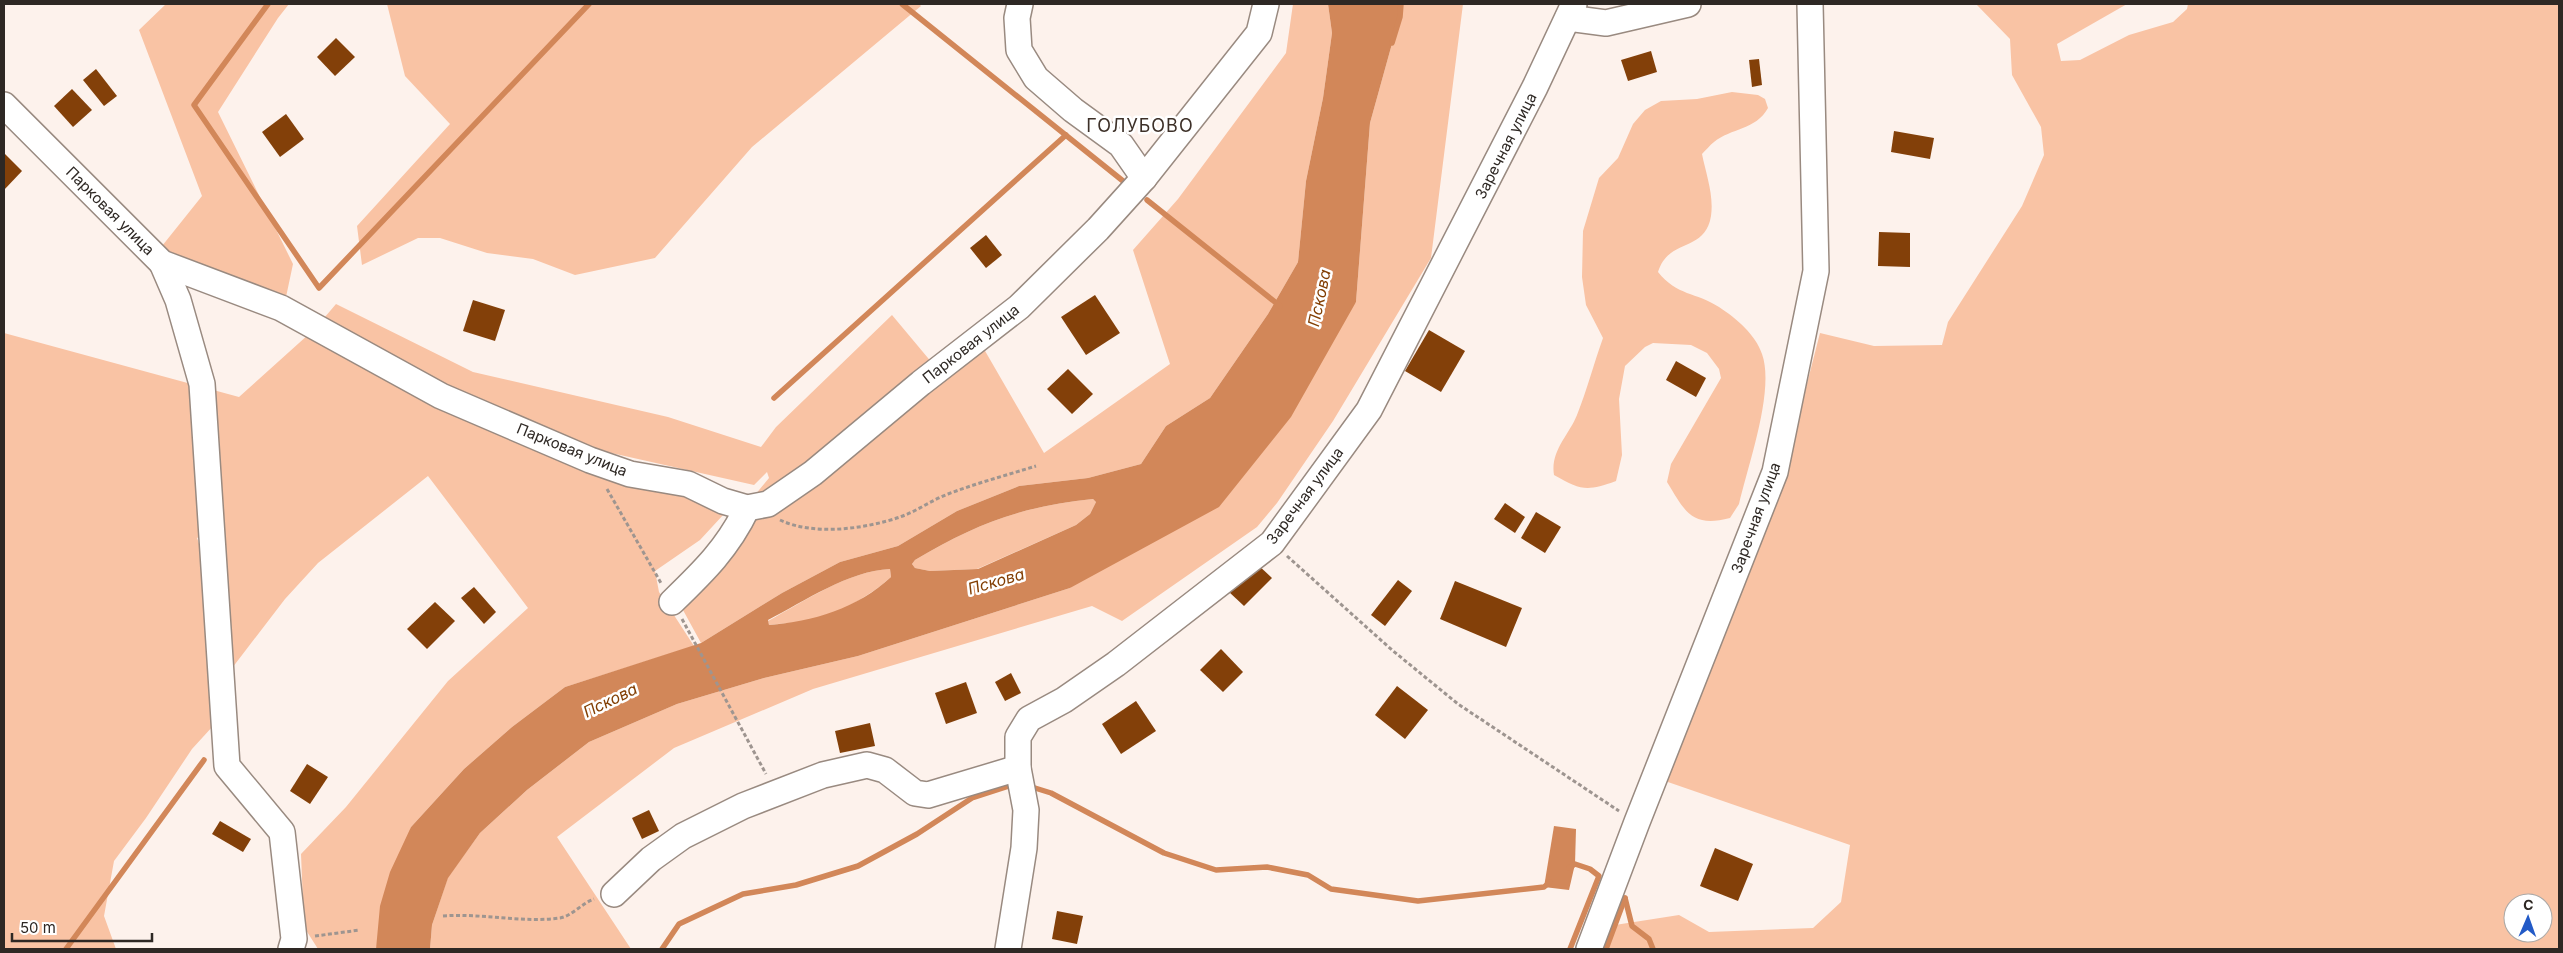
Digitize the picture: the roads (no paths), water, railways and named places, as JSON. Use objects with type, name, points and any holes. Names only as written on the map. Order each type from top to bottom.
[{"type":"street","points":[[1020,4],[1017,18],[1019,50],[1036,78],[1074,110],[1121,145],[1144,178]]},
{"type":"street","name":"Парковая улица","points":[[4,105],[162,263],[281,308],[441,396],[590,460],[630,474],[688,484],[723,502],[747,508],[768,504],[813,473],[921,383],[1019,307],[1098,229],[1144,178],[1259,33],[1266,4]]},
{"type":"street","points":[[1571,11],[1606,23],[1688,4]]},
{"type":"street","name":"Заречная улица","points":[[1589,949],[1775,472],[1816,271],[1810,4]]},
{"type":"street","name":"Заречная улица","points":[[1008,949],[1024,848],[1026,810],[1018,768],[1018,737],[1029,719],[1064,700],[1116,664],[1272,543],[1369,410],[1466,225],[1571,11]]},
{"type":"street","points":[[162,263],[178,300],[202,384],[226,766],[282,832],[296,946]]},
{"type":"street","points":[[672,602],[715,560],[735,534],[747,508]]},
{"type":"street","points":[[614,894],[651,859],[682,836],[777,792],[823,775],[867,765],[885,770],[915,793],[928,795],[1018,768]]},
{"type":"water","name":"Пскова","points":[[1328,4],[1403,4],[1370,123],[1356,302],[1291,417],[1219,507],[1070,588],[858,656],[764,678],[677,704],[589,742],[527,790],[480,833],[448,878],[432,925],[430,949],[376,949],[380,906],[390,872],[411,827],[464,769],[512,727],[565,687],[701,643],[782,593],[840,562],[898,546],[957,511],[1019,486],[1088,478],[1141,464],[1166,426],[1210,398],[1268,314],[1298,262],[1306,181],[1323,98],[1332,33]],"holes":[[[1093,499],[1096,502],[1090,514],[1076,525],[978,569],[930,571],[915,568],[912,564],[915,560],[958,536],[1000,519],[1044,506]],[[890,569],[891,577],[878,588],[834,612],[802,621],[769,625],[768,620],[827,588],[858,575]]]},
{"type":"water","points":[[1554,826],[1576,829],[1575,864],[1569,890],[1544,887]]},
{"type":"waterway","points":[[268,4],[194,105],[319,288],[589,4]]},
{"type":"waterway","points":[[902,4],[1123,181]]},
{"type":"waterway","points":[[1392,43],[1400,17],[1401,4]]},
{"type":"waterway","points":[[774,398],[1066,135]]},
{"type":"waterway","points":[[1147,200],[1280,306]]},
{"type":"waterway","points":[[66,949],[204,760]]},
{"type":"waterway","points":[[662,949],[679,924],[743,894],[796,885],[858,866],[917,834],[972,798],[1009,786]]},
{"type":"waterway","points":[[1035,788],[1051,793],[1164,853],[1216,870],[1267,867],[1308,875],[1331,889],[1418,901],[1544,887],[1550,882]]},
{"type":"waterway","points":[[1569,868],[1575,864],[1590,869],[1599,876],[1570,949]]},
{"type":"waterway","points":[[1625,898],[1632,926],[1649,939],[1653,949]]},
{"type":"waterway","points":[[1606,949],[1625,898]]},
{"type":"district","name":"ГОЛУБОВО","points":[[1140,126]]}]
